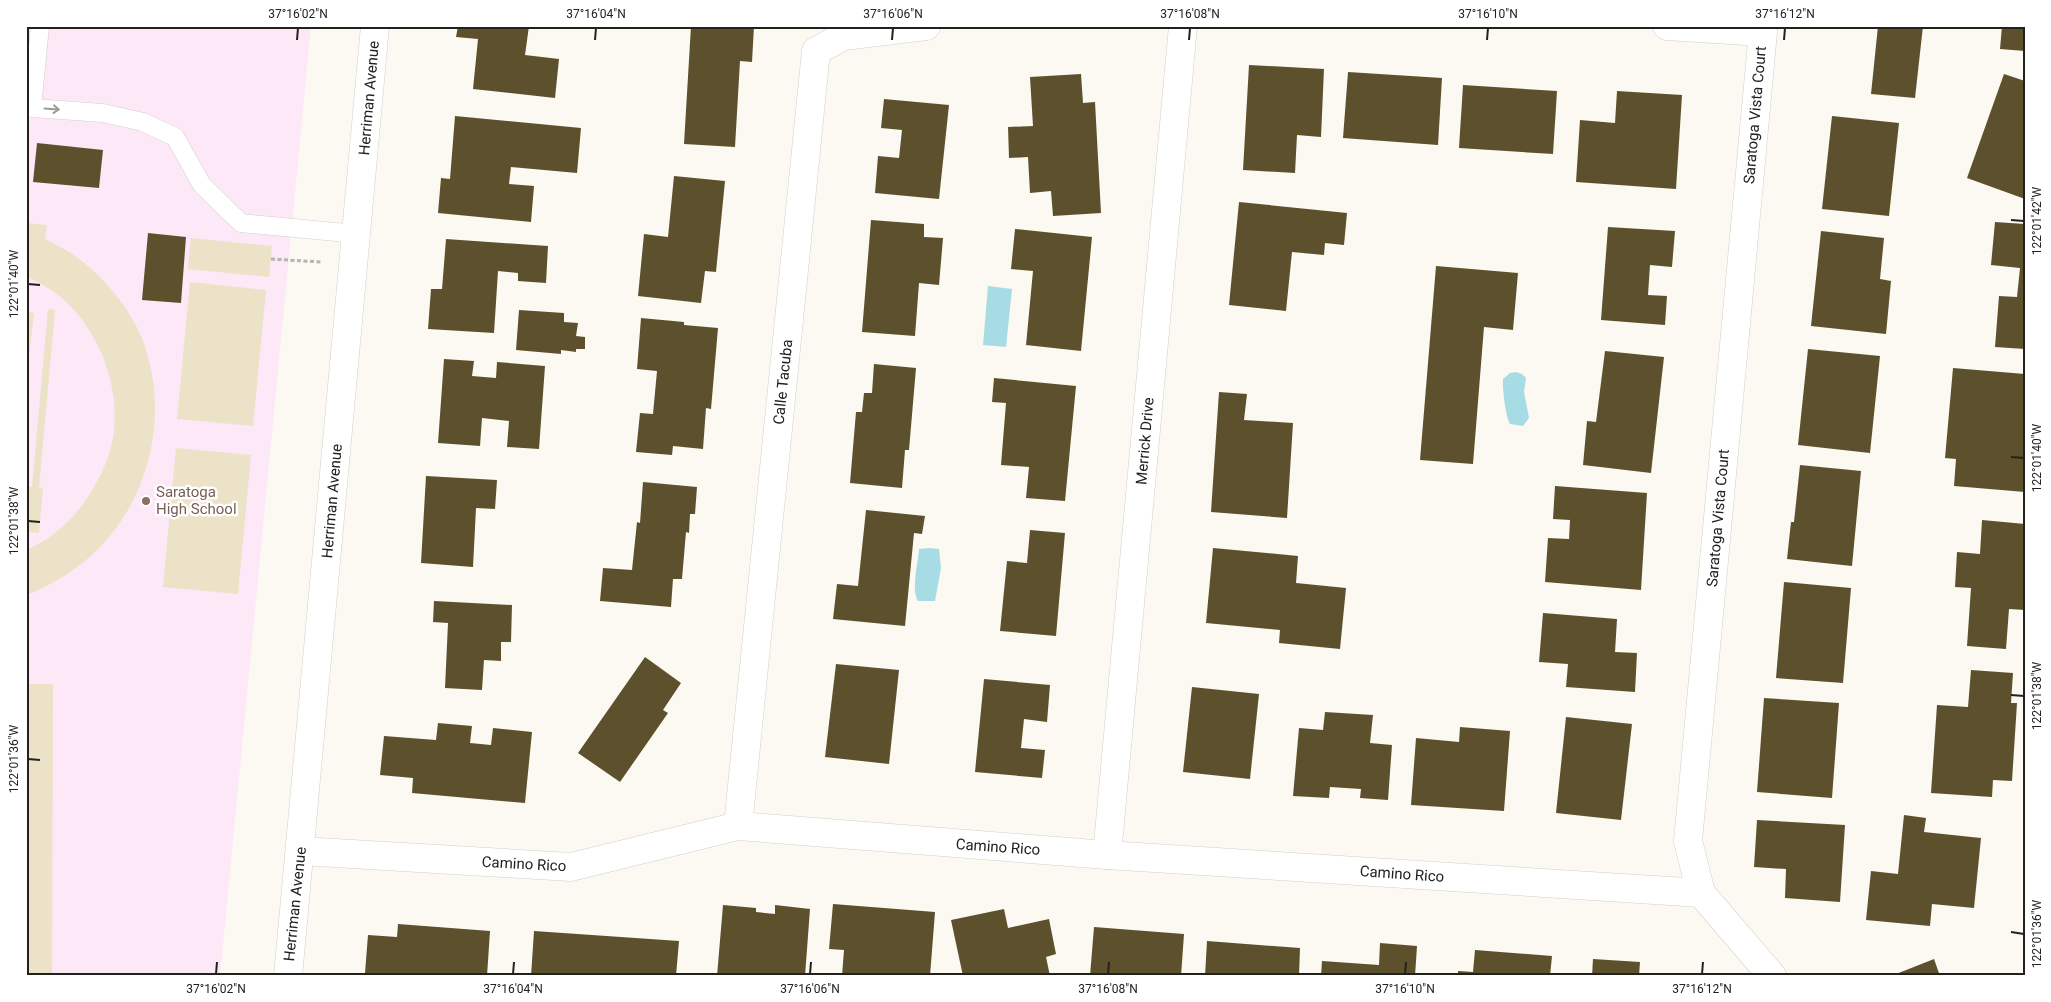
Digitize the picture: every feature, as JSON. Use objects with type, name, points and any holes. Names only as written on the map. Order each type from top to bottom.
[{"type":"street","name":"Herriman Avenue","points":[[288,976],[376,26]]},
{"type":"street","name":"Calle Tacuba","points":[[738,826],[816,51],[844,36],[926,26]]},
{"type":"street","name":"Merrick Drive","points":[[1107,855],[1183,26]]},
{"type":"street","name":"Saratoga Vista Court","points":[[1667,26],[1763,32],[1688,841],[1701,893],[1772,976]]},
{"type":"street","name":"Camino Rico","points":[[301,851],[571,868],[738,826],[1107,855],[1701,893]]},
{"type":"lane","points":[[40,26],[32,108],[103,113],[143,122],[175,137],[202,185],[240,223],[357,234]]},
{"type":"path","points":[[271,259],[322,262]]},
{"type":"shaded area","name":"Saratoga High School","points":[[26,26],[311,26],[220,976],[26,976]]},
{"type":"shaded area","points":[[26,223],[47,225],[45,239],[69,252],[94,271],[124,306],[139,331],[144,344],[152,376],[155,409],[152,442],[144,474],[131,504],[113,532],[91,556],[64,576],[26,595],[26,550],[45,540],[63,526],[91,492],[102,471],[111,447],[114,407],[112,386],[106,366],[99,347],[88,329],[76,312],[62,298],[26,276]]},
{"type":"shaded area","points":[[191,238],[272,246],[269,277],[188,269]]},
{"type":"shaded area","points":[[190,282],[266,290],[253,426],[177,419]]},
{"type":"shaded area","points":[[48,309],[55,310],[39,487],[43,488],[39,533],[26,532],[28,487],[32,487]]},
{"type":"shaded area","points":[[26,312],[34,313],[29,356],[26,356]]},
{"type":"shaded area","points":[[176,448],[251,455],[238,594],[163,587]]},
{"type":"shaded area","points":[[26,684],[53,684],[52,976],[26,976]]},
{"type":"water","points":[[988,286],[1012,289],[1006,347],[983,345]]},
{"type":"water","points":[[1516,372],[1526,378],[1524,392],[1529,418],[1523,426],[1510,424],[1503,389],[1503,379],[1510,373]]},
{"type":"water","points":[[919,549],[939,549],[941,568],[935,601],[918,601],[915,583]]},
{"type":"building","points":[[458,26],[529,26],[525,55],[559,59],[555,98],[473,89],[478,39],[456,37]]},
{"type":"building","points":[[691,26],[754,26],[752,62],[740,61],[735,147],[684,144]]},
{"type":"building","points":[[1878,26],[1923,26],[1915,98],[1871,94]]},
{"type":"building","points":[[2002,26],[2025,26],[2025,51],[2000,49]]},
{"type":"building","points":[[1249,65],[1324,69],[1321,137],[1297,135],[1295,173],[1243,170]]},
{"type":"building","points":[[1348,72],[1442,78],[1438,145],[1343,138]]},
{"type":"building","points":[[1081,74],[1083,103],[1095,102],[1101,213],[1053,216],[1051,191],[1030,193],[1028,157],[1009,158],[1008,127],[1033,126],[1030,77]]},
{"type":"building","points":[[2004,74],[2025,81],[2025,199],[1967,178]]},
{"type":"building","points":[[1463,85],[1557,91],[1553,154],[1459,148]]},
{"type":"building","points":[[1617,91],[1682,95],[1676,189],[1576,182],[1580,120],[1615,123]]},
{"type":"building","points":[[884,99],[949,105],[939,199],[875,193],[878,156],[899,158],[902,130],[881,128]]},
{"type":"building","points":[[455,116],[581,128],[577,173],[511,167],[509,184],[534,186],[531,222],[438,213],[441,178],[450,179]]},
{"type":"building","points":[[1832,116],[1899,123],[1889,216],[1822,209]]},
{"type":"building","points":[[37,143],[103,150],[99,188],[33,182]]},
{"type":"building","points":[[674,176],[725,181],[716,272],[705,271],[701,303],[638,296],[644,234],[668,237]]},
{"type":"building","points":[[1239,202],[1347,213],[1344,245],[1325,243],[1324,255],[1292,252],[1286,311],[1229,305]]},
{"type":"building","points":[[871,220],[924,224],[924,237],[943,238],[939,285],[919,283],[915,336],[862,332]]},
{"type":"building","points":[[1995,222],[2025,224],[2025,349],[1995,347],[1999,296],[2017,297],[2020,268],[1991,265]]},
{"type":"building","points":[[1608,227],[1675,231],[1672,267],[1650,265],[1648,295],[1667,296],[1665,325],[1601,320]]},
{"type":"building","points":[[1015,229],[1092,237],[1081,351],[1026,345],[1033,271],[1011,269]]},
{"type":"building","points":[[1821,231],[1884,238],[1880,279],[1891,281],[1886,334],[1811,326]]},
{"type":"building","points":[[148,233],[186,237],[181,303],[142,300]]},
{"type":"building","points":[[446,239],[548,246],[546,283],[518,281],[518,273],[498,271],[494,333],[428,329],[431,289],[442,289]]},
{"type":"building","points":[[1436,266],[1518,273],[1513,330],[1484,327],[1473,464],[1420,460]]},
{"type":"building","points":[[519,310],[564,313],[564,322],[578,323],[576,336],[585,337],[585,349],[576,349],[576,352],[561,350],[561,354],[516,350]]},
{"type":"building","points":[[641,318],[684,322],[684,325],[718,328],[711,409],[706,408],[703,449],[673,446],[672,455],[636,452],[640,413],[653,414],[657,371],[637,369]]},
{"type":"building","points":[[1808,349],[1880,356],[1870,453],[1798,445]]},
{"type":"building","points":[[1605,351],[1664,357],[1651,473],[1583,465],[1587,421],[1596,422]]},
{"type":"building","points":[[444,359],[474,361],[472,376],[496,378],[497,362],[545,366],[539,449],[507,447],[509,421],[482,418],[480,446],[438,443]]},
{"type":"building","points":[[874,364],[916,368],[909,450],[905,450],[902,488],[850,483],[856,412],[862,412],[864,393],[872,393]]},
{"type":"building","points":[[1953,368],[2025,374],[2025,492],[1954,486],[1956,459],[1945,458]]},
{"type":"building","points":[[994,378],[1076,386],[1065,501],[1026,498],[1029,467],[1001,465],[1006,403],[992,402]]},
{"type":"building","points":[[1219,392],[1247,394],[1244,420],[1293,423],[1287,518],[1211,512]]},
{"type":"building","points":[[1800,465],[1861,471],[1852,566],[1787,559],[1791,522],[1794,522]]},
{"type":"building","points":[[426,476],[497,480],[495,509],[476,508],[473,567],[421,563]]},
{"type":"building","points":[[643,482],[697,487],[695,514],[690,514],[689,533],[686,532],[682,579],[673,579],[671,607],[600,601],[603,568],[632,570],[637,522],[640,523]]},
{"type":"building","points":[[1555,486],[1647,493],[1641,590],[1545,582],[1548,538],[1569,539],[1570,520],[1553,519]]},
{"type":"building","points":[[866,510],[925,516],[922,534],[914,533],[905,626],[833,619],[837,584],[858,586]]},
{"type":"building","points":[[1982,520],[2025,524],[2025,610],[2009,609],[2006,649],[1967,646],[1971,588],[1955,587],[1957,552],[1980,554]]},
{"type":"building","points":[[1030,530],[1065,533],[1056,636],[1000,631],[1007,561],[1027,563]]},
{"type":"building","points":[[1213,548],[1298,556],[1296,583],[1346,588],[1340,649],[1279,643],[1280,630],[1206,623]]},
{"type":"building","points":[[1784,582],[1851,588],[1843,683],[1776,678]]},
{"type":"building","points":[[434,601],[512,605],[511,642],[501,642],[501,661],[484,660],[482,690],[445,688],[448,623],[433,622]]},
{"type":"building","points":[[1543,613],[1617,619],[1615,652],[1637,653],[1635,692],[1566,687],[1568,664],[1539,662]]},
{"type":"building","points":[[645,657],[681,683],[663,710],[668,713],[620,782],[578,753]]},
{"type":"building","points":[[836,664],[899,670],[889,764],[825,757]]},
{"type":"building","points":[[1971,670],[2013,673],[2011,703],[2017,703],[2012,781],[1993,780],[1992,797],[1931,793],[1937,705],[1968,707]]},
{"type":"building","points":[[984,679],[1050,685],[1047,722],[1024,719],[1021,748],[1045,750],[1042,778],[975,772]]},
{"type":"building","points":[[1192,687],[1259,694],[1250,779],[1183,772]]},
{"type":"building","points":[[1764,698],[1839,703],[1832,798],[1757,792]]},
{"type":"building","points":[[1325,712],[1373,715],[1370,743],[1392,745],[1388,800],[1360,798],[1361,789],[1330,787],[1329,798],[1293,796],[1299,728],[1323,730]]},
{"type":"building","points":[[1566,717],[1632,724],[1621,820],[1556,813]]},
{"type":"building","points":[[438,723],[472,726],[470,743],[491,745],[493,728],[532,732],[525,803],[412,793],[413,778],[380,775],[384,736],[436,740]]},
{"type":"building","points":[[1460,727],[1510,731],[1504,811],[1411,805],[1416,738],[1459,742]]},
{"type":"building","points":[[1904,815],[1926,818],[1924,832],[1981,838],[1974,908],[1932,904],[1930,926],[1866,920],[1871,871],[1898,874]]},
{"type":"building","points":[[1757,820],[1845,825],[1840,902],[1785,898],[1786,869],[1754,867]]},
{"type":"building","points":[[833,904],[935,912],[930,976],[842,976],[844,950],[829,949]]},
{"type":"building","points":[[723,905],[756,908],[756,912],[775,914],[775,905],[810,909],[805,976],[717,976]]},
{"type":"building","points":[[1004,909],[1008,928],[1049,919],[1056,954],[1046,957],[1050,976],[963,976],[951,920]]},
{"type":"building","points":[[398,924],[490,931],[487,976],[397,976],[365,973],[368,935],[397,937]]},
{"type":"building","points":[[1094,927],[1184,934],[1181,976],[1090,976]]},
{"type":"building","points":[[534,931],[679,941],[676,976],[531,976]]},
{"type":"building","points":[[1207,941],[1300,948],[1299,976],[1205,976]]},
{"type":"building","points":[[1380,943],[1417,946],[1415,976],[1321,976],[1322,961],[1379,965]]},
{"type":"building","points":[[1475,950],[1552,956],[1550,976],[1458,976],[1458,971],[1473,972]]},
{"type":"building","points":[[1593,959],[1640,962],[1639,976],[1592,976]]},
{"type":"building","points":[[1934,959],[1940,976],[1891,976]]},
{"type":"place","name":"Saratoga High School","points":[[146,501]]}]
